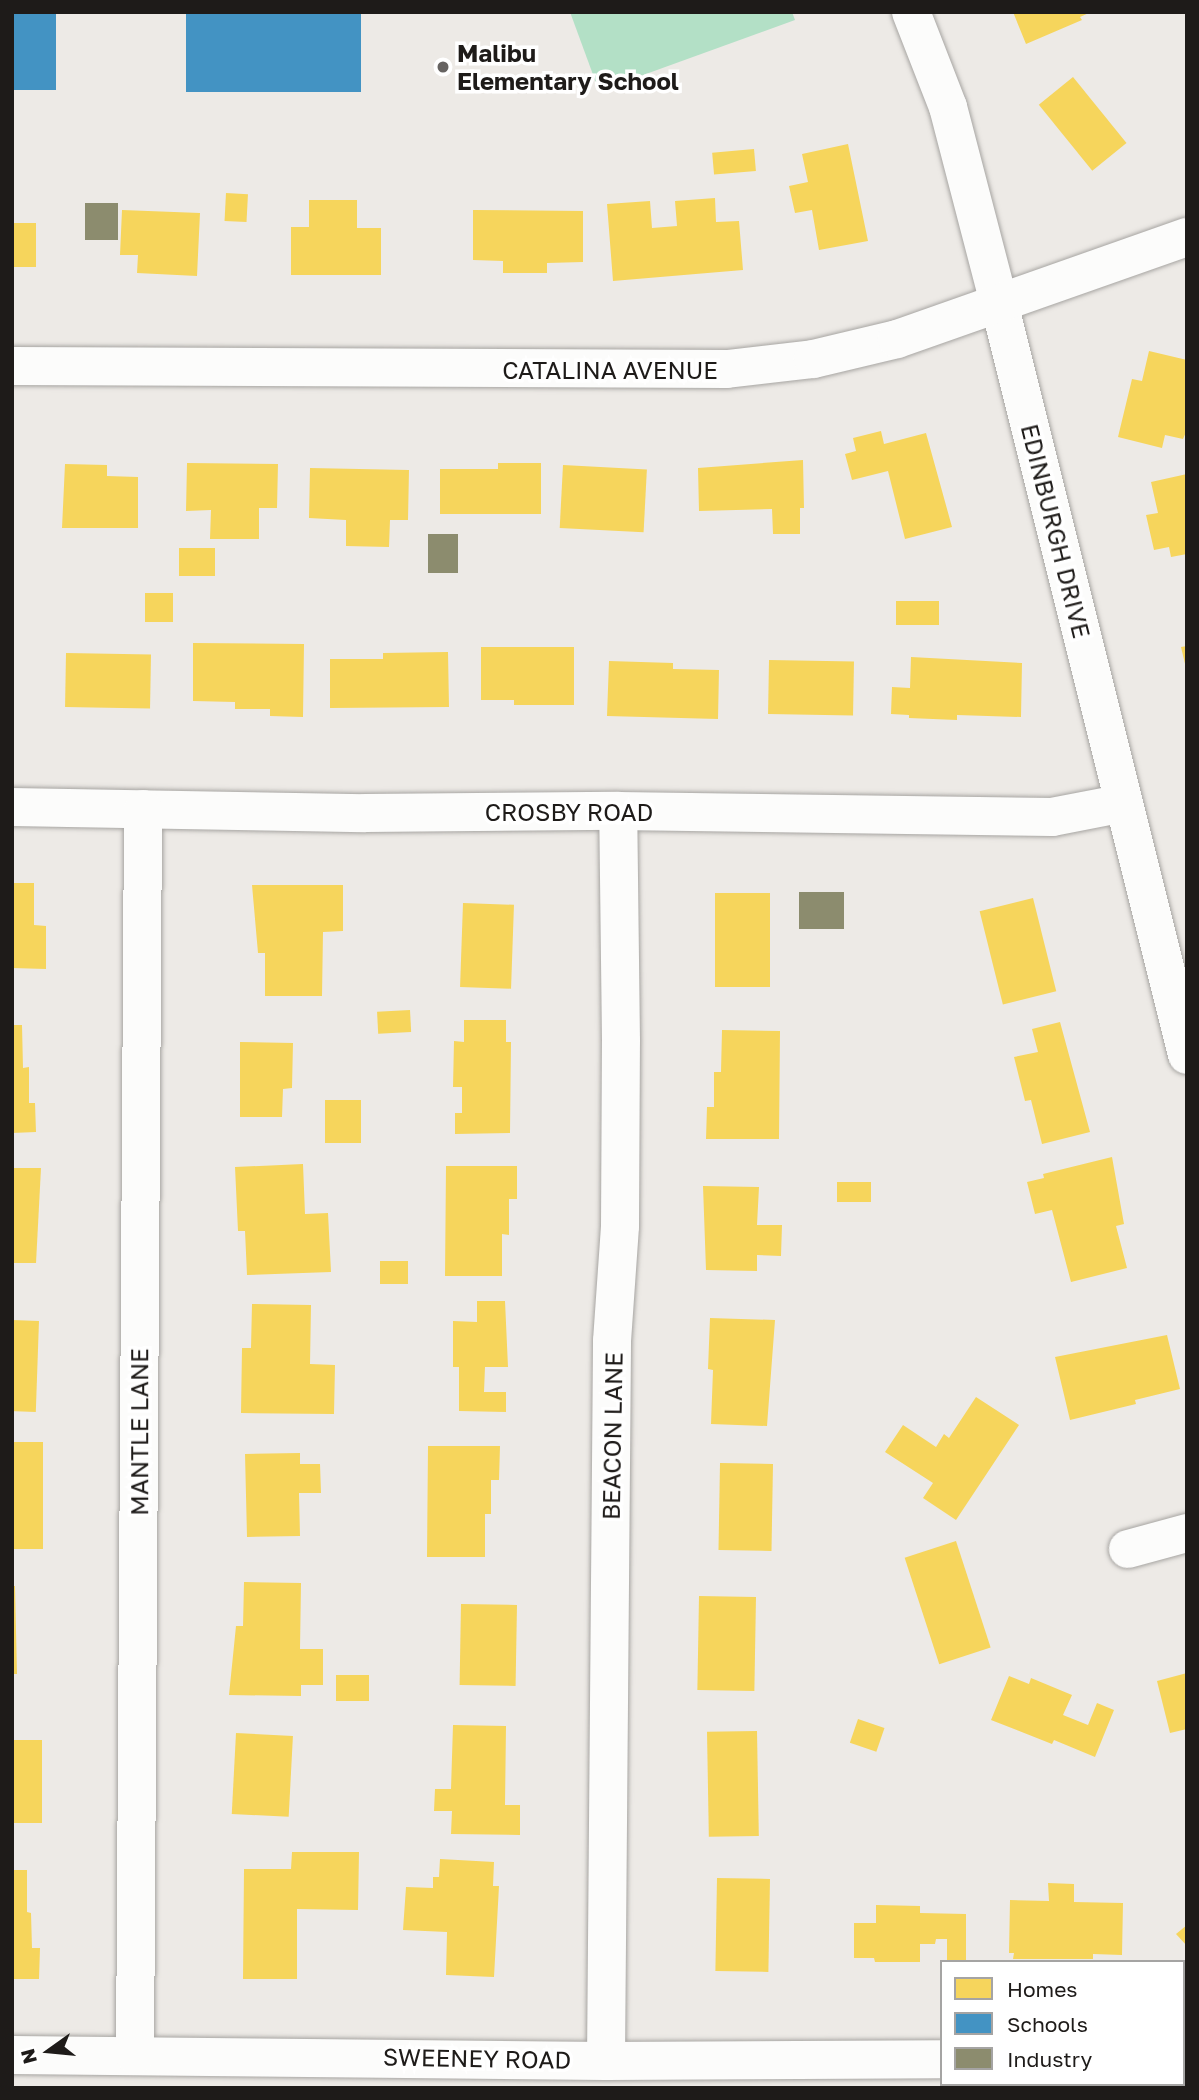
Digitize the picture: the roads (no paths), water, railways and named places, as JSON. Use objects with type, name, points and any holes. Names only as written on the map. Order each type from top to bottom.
[{"type":"street","name":"EDINBURGH DRIVE","points":[[911,12],[948,107],[1187,1055]]},
{"type":"street","name":"CATALINA AVENUE","points":[[12,366],[727,369],[813,359],[897,339],[1187,237]]},
{"type":"street","name":"CROSBY ROAD","points":[[12,807],[365,813],[618,811],[1052,817],[1124,803]]},
{"type":"street","name":"MANTLE LANE","points":[[135,2054],[143,810]]},
{"type":"street","name":"BEACON LANE","points":[[606,2061],[612,1341],[620,1226],[618,811]]},
{"type":"street","points":[[1128,1549],[1187,1533]]},
{"type":"street","name":"SWEENEY ROAD","points":[[12,2055],[135,2054],[606,2061],[940,2059]]},
{"type":"place","name":"Malibu Elementary School","points":[[443,67]]}]
